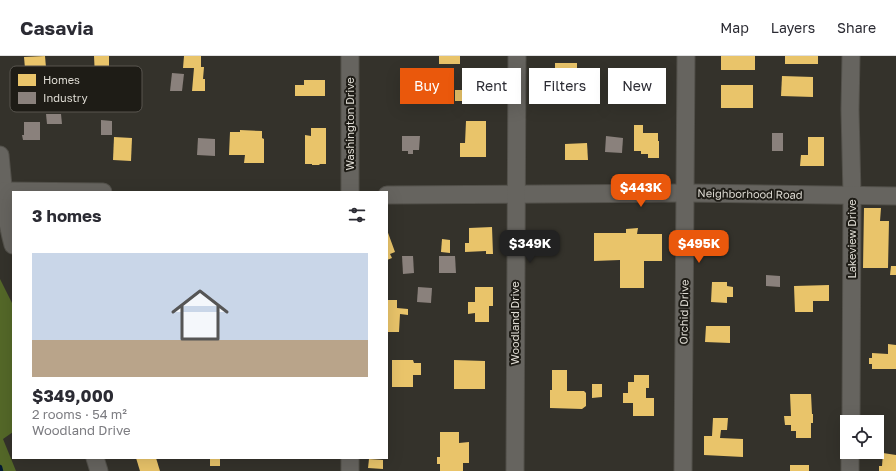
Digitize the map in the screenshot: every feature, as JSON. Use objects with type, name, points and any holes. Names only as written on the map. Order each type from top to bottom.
[{"type":"street","name":"Washington Drive","points":[[350,56],[350,191]]},
{"type":"street","name":"Woodland Drive","points":[[514,471],[517,56]]},
{"type":"street","name":"Orchid Drive","points":[[683,471],[686,56]]},
{"type":"street","name":"Lakeview Drive","points":[[851,56],[851,415]]},
{"type":"street","points":[[0,155],[12,242]]},
{"type":"street","points":[[4,191],[12,191]]},
{"type":"street","name":"Neighborhood Road","points":[[388,195],[686,193],[896,196]]},
{"type":"street","points":[[95,459],[99,471]]},
{"type":"street","points":[[350,459],[350,471]]},
{"type":"street","points":[[850,459],[850,471]]},
{"type":"green space","points":[[0,279],[12,303],[12,433],[3,439],[16,471],[0,471]]},
{"type":"building: Homes","points":[[45,56],[46,66],[25,66],[24,57]]},
{"type":"building: Homes","points":[[94,56],[109,56],[109,66],[94,66]]},
{"type":"building: Homes","points":[[184,56],[201,56],[201,67],[204,67],[203,79],[205,79],[205,91],[192,91],[194,68],[183,68]]},
{"type":"building: Homes","points":[[439,56],[460,56],[460,64],[439,64]]},
{"type":"building: Homes","points":[[721,56],[755,56],[755,70],[721,70]]},
{"type":"building: Homes","points":[[785,56],[818,56],[818,64],[785,64]]},
{"type":"building: Homes","points":[[555,63],[577,63],[577,68],[555,68]]},
{"type":"building: Homes","points":[[782,76],[813,77],[813,97],[781,96]]},
{"type":"building: Homes","points":[[304,80],[325,80],[325,96],[295,96],[295,85],[304,85]]},
{"type":"building: Homes","points":[[721,85],[753,85],[753,108],[721,108]]},
{"type":"building: Homes","points":[[455,90],[462,90],[462,101],[455,101]]},
{"type":"building: Homes","points":[[466,121],[486,121],[486,157],[460,157],[460,143],[465,143]]},
{"type":"building: Homes","points":[[634,125],[643,125],[643,133],[658,133],[659,158],[648,158],[648,154],[641,154],[641,151],[634,151]]},
{"type":"building: Homes","points":[[311,128],[326,128],[326,164],[305,164],[305,135],[311,136]]},
{"type":"building: Homes","points":[[240,130],[262,131],[262,138],[264,139],[264,163],[244,163],[245,155],[229,155],[230,132],[240,132]]},
{"type":"building: Homes","points":[[114,137],[132,138],[131,161],[113,160]]},
{"type":"building: Homes","points":[[808,137],[824,137],[824,166],[800,166],[801,155],[808,155]]},
{"type":"building: Homes","points":[[587,143],[588,160],[565,160],[565,144]]},
{"type":"building: Homes","points":[[864,208],[881,208],[880,221],[889,221],[888,268],[863,268]]},
{"type":"building: Homes","points":[[492,227],[493,254],[486,254],[486,251],[465,252],[465,243],[469,243],[469,228]]},
{"type":"building: Homes","points":[[638,228],[637,234],[662,234],[662,261],[644,261],[644,288],[620,288],[620,260],[594,261],[594,233],[626,233],[626,229]]},
{"type":"building: Homes","points":[[388,233],[395,252],[390,254],[392,258],[388,260]]},
{"type":"building: Homes","points":[[442,239],[450,240],[450,253],[441,252]]},
{"type":"building: Homes","points":[[891,266],[896,266],[896,275],[890,275]]},
{"type":"building: Homes","points":[[712,282],[727,282],[727,286],[733,287],[733,297],[727,297],[727,303],[711,302]]},
{"type":"building: Homes","points":[[829,285],[829,301],[813,301],[813,312],[795,312],[794,286]]},
{"type":"building: Homes","points":[[475,287],[493,287],[493,306],[489,306],[489,322],[475,322],[475,313],[468,314],[468,302],[475,302]]},
{"type":"building: Homes","points":[[388,300],[397,300],[397,308],[408,309],[408,315],[400,314],[399,332],[388,332]]},
{"type":"building: Homes","points":[[706,326],[730,326],[730,343],[705,342]]},
{"type":"building: Homes","points":[[888,344],[896,345],[896,369],[872,369],[872,364],[869,364],[869,358],[872,358],[872,353],[888,354]]},
{"type":"building: Homes","points":[[392,360],[413,360],[414,363],[421,363],[421,375],[413,375],[413,387],[392,387]]},
{"type":"building: Homes","points":[[454,360],[485,361],[485,389],[454,389]]},
{"type":"building: Homes","points":[[552,370],[567,370],[567,391],[584,391],[586,393],[586,406],[582,409],[550,408]]},
{"type":"building: Homes","points":[[634,375],[649,375],[649,388],[646,388],[646,398],[654,398],[654,416],[633,416],[633,403],[623,403],[623,393],[628,393],[628,382],[634,382]]},
{"type":"building: Homes","points":[[592,384],[602,384],[602,397],[592,398]]},
{"type":"building: Homes","points":[[790,394],[811,394],[813,423],[811,423],[811,438],[796,438],[796,431],[791,431],[791,425],[785,425],[784,416],[791,416]]},
{"type":"building: Homes","points":[[713,418],[728,418],[727,430],[721,430],[720,438],[743,439],[743,457],[704,455],[704,436],[712,436]]},
{"type":"building: Homes","points":[[440,432],[459,432],[459,443],[469,442],[469,463],[463,463],[463,471],[440,471],[440,464],[437,464],[437,457],[440,457]]},
{"type":"building: Homes","points":[[884,453],[896,455],[896,471],[879,471],[879,466],[882,466]]},
{"type":"building: Homes","points":[[136,459],[156,459],[160,471],[140,471]]},
{"type":"building: Homes","points":[[210,459],[220,459],[220,466],[210,466]]},
{"type":"building: Homes","points":[[369,459],[383,460],[383,469],[368,468]]},
{"type":"building: Homes","points":[[790,465],[809,465],[809,471],[790,471]]},
{"type":"building: Industry","points":[[172,73],[184,74],[182,91],[170,91]]},
{"type":"building: Industry","points":[[46,114],[61,114],[62,124],[47,124]]},
{"type":"building: Industry","points":[[101,120],[112,121],[112,135],[101,135]]},
{"type":"building: Industry","points":[[24,122],[40,122],[40,140],[23,140],[22,135],[24,135]]},
{"type":"building: Industry","points":[[772,133],[783,133],[783,151],[772,151]]},
{"type":"building: Industry","points":[[402,136],[420,136],[419,150],[413,150],[413,154],[408,154],[408,151],[402,151]]},
{"type":"building: Industry","points":[[606,136],[623,138],[622,153],[605,152]]},
{"type":"building: Industry","points":[[198,138],[215,139],[215,156],[197,155]]},
{"type":"building: Industry","points":[[402,256],[413,256],[414,273],[403,274]]},
{"type":"building: Industry","points":[[439,256],[455,256],[456,273],[439,273]]},
{"type":"building: Industry","points":[[766,275],[780,276],[780,287],[766,286]]},
{"type":"building: Industry","points":[[418,287],[432,288],[431,303],[417,302]]},
{"type":"waterway","points":[[0,467],[1,471]]}]
